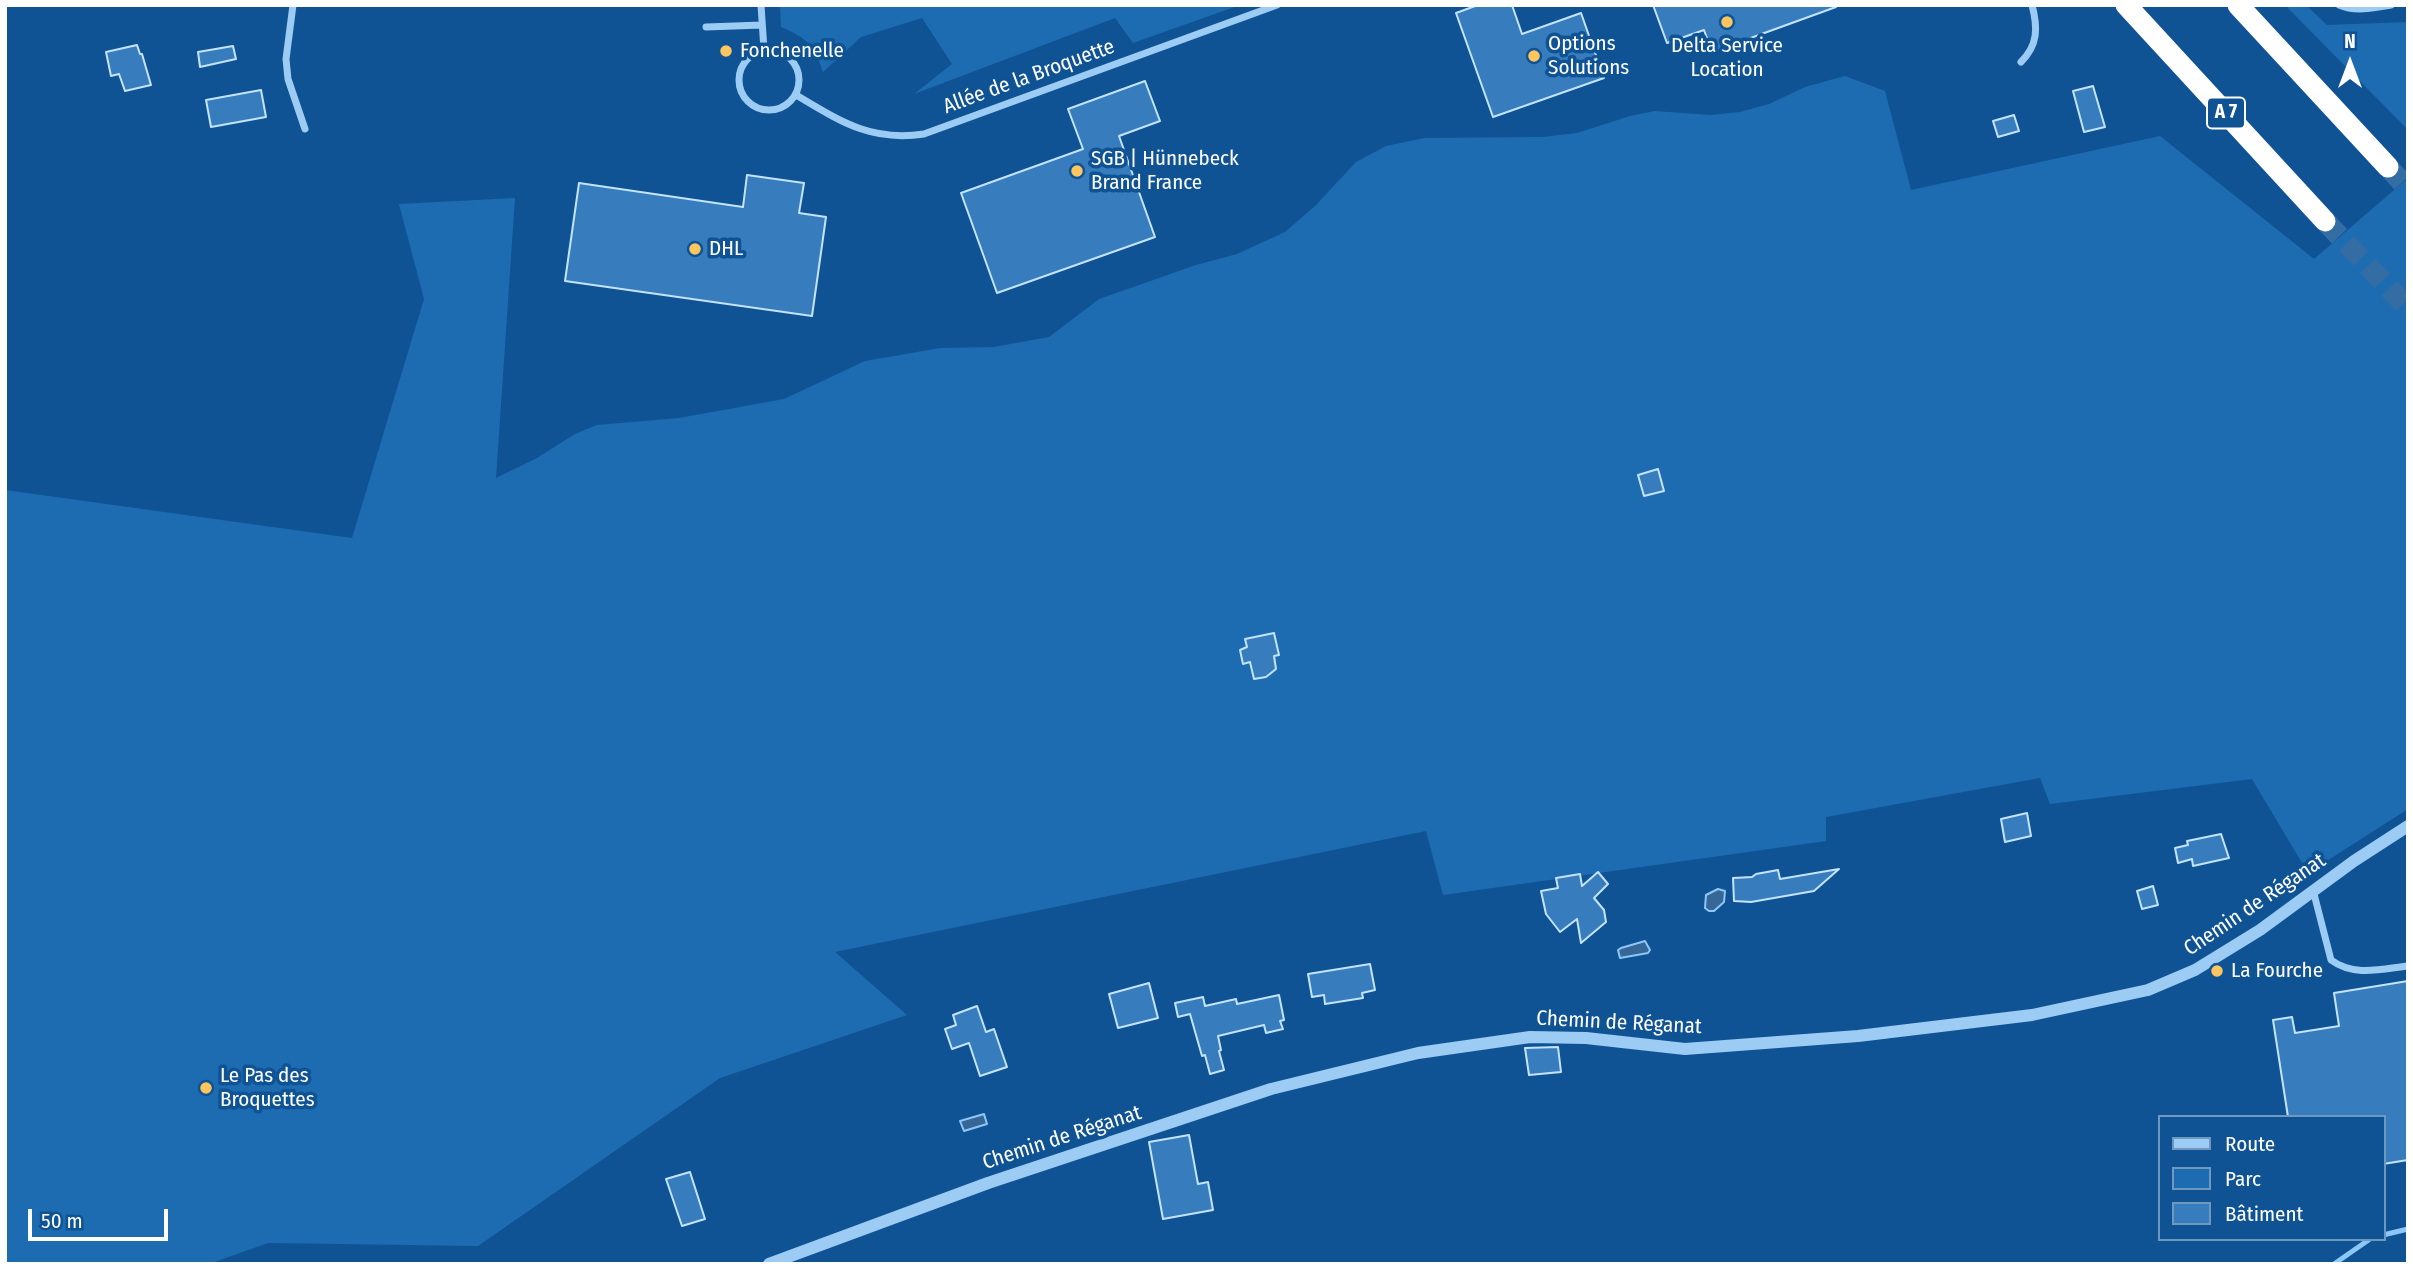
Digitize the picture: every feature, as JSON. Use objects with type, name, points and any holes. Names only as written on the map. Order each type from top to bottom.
[{"type":"highway","name":"A 7","points":[[2126,5],[2325,221]]},
{"type":"highway","points":[[2238,5],[2388,167]]},
{"type":"street","points":[[293,5],[286,59],[288,79],[305,129]]},
{"type":"street","points":[[761,5],[764,50]]},
{"type":"street","name":"Allée de la Broquette","points":[[796,95],[863,130],[899,138],[924,134],[1277,5]]},
{"type":"street","points":[[2021,62],[2032,52],[2036,37],[2032,5]]},
{"type":"street","points":[[2339,5],[2370,9],[2391,5]]},
{"type":"street","points":[[706,27],[762,25]]},
{"type":"street","points":[[764,50],[783,52],[796,65],[799,85],[796,95],[780,108],[759,108],[743,95],[739,85],[742,67],[747,59],[764,50]]},
{"type":"street","name":"Chemin de Réganat","points":[[769,1264],[988,1182],[1259,1093],[1418,1053],[1530,1037],[1586,1038],[1685,1049],[1858,1037],[2032,1014],[2148,990],[2195,970],[2260,930],[2313,890],[2408,826]]},
{"type":"street","points":[[2313,890],[2331,960],[2342,968],[2364,971],[2408,966]]},
{"type":"green space","points":[[780,5],[1240,5],[1133,43],[1115,18],[914,94],[952,64],[922,18],[861,37],[823,72],[808,43],[781,27]]},
{"type":"green space","points":[[2285,5],[2306,5],[2327,25],[2408,22],[2408,130]]},
{"type":"green space","points":[[1845,76],[1885,91],[1911,190],[2160,136],[2314,259],[2408,178],[2408,809],[2308,873],[2252,779],[2050,804],[2040,778],[1826,817],[1826,841],[1443,895],[1426,831],[835,952],[907,1015],[720,1078],[478,1246],[268,1243],[209,1264],[5,1264],[5,490],[352,538],[424,299],[399,204],[515,198],[496,478],[537,458],[575,434],[597,425],[679,418],[784,399],[865,361],[940,348],[994,347],[1049,337],[1099,299],[1196,265],[1237,254],[1285,232],[1316,205],[1356,162],[1386,146],[1424,138],[1543,137],[1577,133],[1655,111],[1710,115],[1740,112],[1769,104],[1805,87]]},
{"type":"shaded area","points":[[1718,889],[1725,891],[1724,902],[1714,911],[1709,911],[1705,908],[1706,895]]},
{"type":"shaded area","points":[[1645,941],[1650,950],[1648,953],[1620,958],[1618,950]]},
{"type":"shaded area","points":[[984,1114],[987,1124],[964,1131],[960,1121]]},
{"type":"building","name":"Options Solutions","points":[[1478,5],[1512,5],[1522,34],[1581,13],[1604,78],[1493,117],[1456,13]]},
{"type":"building","name":"Delta Service Location","points":[[1653,5],[1836,7],[1712,52],[1704,30],[1667,43]]},
{"type":"building","points":[[137,45],[151,85],[125,91],[119,74],[111,76],[106,52]]},
{"type":"building","points":[[233,46],[236,59],[200,67],[198,52]]},
{"type":"building","name":"SGB | Hünnebeck Brand France","points":[[1145,81],[1160,121],[1119,136],[1155,237],[997,293],[961,193],[1083,149],[1068,109]]},
{"type":"building","points":[[2093,86],[2105,127],[2084,132],[2073,91]]},
{"type":"building","points":[[261,90],[266,117],[211,127],[206,100]]},
{"type":"building","points":[[2014,115],[2019,131],[1998,137],[1993,121]]},
{"type":"building","name":"DHL","points":[[747,175],[804,183],[799,213],[826,217],[812,316],[565,281],[579,183],[743,207]]},
{"type":"building","points":[[1658,469],[1664,491],[1644,496],[1638,475]]},
{"type":"building","points":[[1274,633],[1279,655],[1274,656],[1276,669],[1266,677],[1254,679],[1250,662],[1243,664],[1240,650],[1247,647],[1245,639]]},
{"type":"building","points":[[2027,813],[2031,836],[2005,842],[2001,819]]},
{"type":"building","points":[[2221,834],[2229,858],[2193,866],[2192,859],[2178,863],[2175,848],[2188,845],[2187,841]]},
{"type":"building","points":[[1839,869],[1814,891],[1751,902],[1734,901],[1733,878],[1752,877],[1778,870],[1780,879]]},
{"type":"building","points":[[1598,872],[1608,884],[1594,898],[1604,910],[1606,922],[1581,943],[1577,919],[1560,932],[1546,914],[1541,891],[1558,888],[1556,878],[1580,874],[1582,886]]},
{"type":"building","points":[[2153,886],[2158,905],[2142,909],[2137,891]]},
{"type":"building","points":[[1370,964],[1375,990],[1362,993],[1363,998],[1325,1004],[1324,995],[1312,997],[1308,974]]},
{"type":"building","points":[[2408,981],[2408,1160],[2385,1164],[2385,1115],[2288,1115],[2273,1020],[2292,1017],[2295,1033],[2339,1026],[2334,993]]},
{"type":"building","points":[[1149,983],[1158,1018],[1118,1028],[1109,994]]},
{"type":"building","points":[[1279,995],[1283,1029],[1266,1033],[1264,1025],[1218,1036],[1224,1070],[1210,1074],[1190,1014],[1178,1017],[1175,1003],[1203,997],[1205,1006],[1236,999],[1237,1004]]},
{"type":"building","points":[[977,1006],[986,1032],[994,1029],[1007,1067],[980,1076],[969,1043],[952,1049],[945,1029],[956,1025],[953,1015]]},
{"type":"building","points":[[1558,1047],[1561,1072],[1529,1075],[1525,1048]]},
{"type":"building","points":[[1189,1135],[1198,1184],[1208,1182],[1213,1210],[1163,1219],[1149,1142]]},
{"type":"building","points":[[690,1172],[705,1219],[682,1226],[666,1179]]},
{"type":"waterway","points":[[2385,1235],[2408,1229]]},
{"type":"waterway","points":[[2334,1264],[2367,1241]]},
{"type":"tunnel","points":[[2388,167],[2408,189]]},
{"type":"tunnel","points":[[2325,221],[2408,308]]},
{"type":"place","name":"Delta Service Location","points":[[1727,22]]},
{"type":"place","name":"Fonchenelle","points":[[726,51]]},
{"type":"place","name":"Options Solutions","points":[[1534,56]]},
{"type":"place","name":"SGB | Hünnebeck Brand France","points":[[1077,171]]},
{"type":"place","name":"DHL","points":[[695,249]]},
{"type":"place","name":"La Fourche","points":[[2217,971]]},
{"type":"place","name":"Le Pas des Broquettes","points":[[206,1088]]}]
